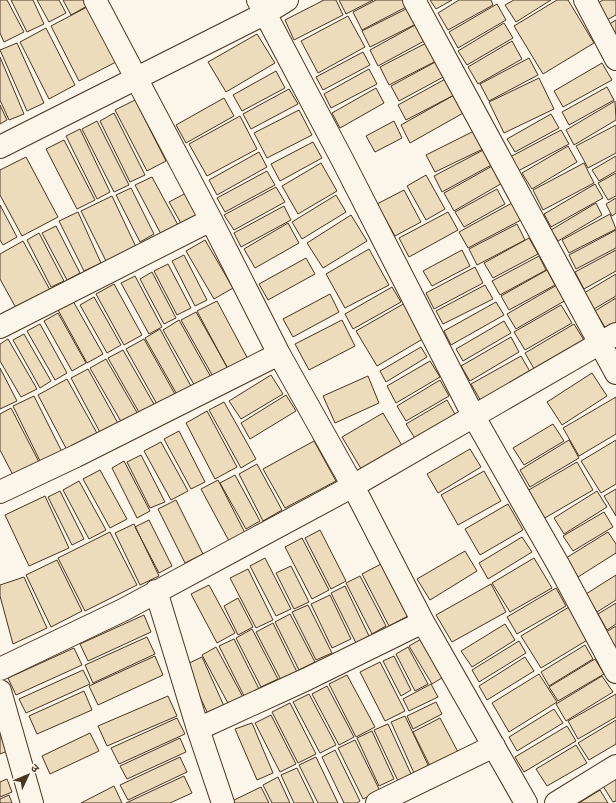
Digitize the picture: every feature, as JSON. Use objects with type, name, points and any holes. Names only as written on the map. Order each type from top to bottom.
[{"type":"street","points":[[95,0],[211,220],[279,354],[353,486],[423,622],[526,803]]},
{"type":"street","points":[[0,147],[136,77],[262,7],[287,0]]},
{"type":"street","points":[[414,0],[608,338],[616,372]]},
{"type":"street","points":[[585,0],[616,59]]},
{"type":"street","points":[[262,7],[474,417],[560,566],[616,672]]},
{"type":"street","points":[[0,327],[211,220]]},
{"type":"street","points":[[0,669],[123,610],[353,486],[608,338]]},
{"type":"street","points":[[0,492],[76,456],[279,354]]},
{"type":"street","points":[[156,591],[198,729],[223,803]]},
{"type":"street","points":[[198,729],[307,679],[423,622]]},
{"type":"street","points":[[0,691],[32,803]]},
{"type":"street","points":[[377,803],[494,746]]},
{"type":"street","points":[[556,803],[616,766]]},
{"type":"building","points":[[0,0],[7,0],[24,32],[4,42],[0,33]]},
{"type":"building","points":[[11,0],[33,0],[44,24],[27,32]]},
{"type":"building","points":[[37,0],[59,0],[66,13],[49,22]]},
{"type":"building","points":[[63,0],[86,0],[89,5],[71,15]]},
{"type":"building","points":[[324,0],[336,0],[343,15],[294,40],[285,20]]},
{"type":"building","points":[[339,0],[373,0],[346,14]]},
{"type":"building","points":[[376,0],[408,0],[410,5],[362,30],[353,12]]},
{"type":"building","points":[[430,0],[452,0],[436,9]]},
{"type":"building","points":[[459,0],[491,0],[493,5],[448,30],[438,13]]},
{"type":"building","points":[[514,0],[551,0],[516,22],[505,5]]},
{"type":"building","points":[[557,0],[568,0],[594,43],[543,74],[514,26]]},
{"type":"building","points":[[603,0],[616,0],[616,15],[605,21],[596,4]]},
{"type":"building","points":[[497,4],[506,20],[458,48],[449,32]]},
{"type":"building","points":[[87,7],[116,62],[79,81],[51,26]]},
{"type":"building","points":[[408,8],[416,24],[370,47],[362,31]]},
{"type":"building","points":[[348,16],[365,47],[318,73],[301,41]]},
{"type":"building","points":[[616,20],[616,43],[606,26]]},
{"type":"building","points":[[504,23],[513,38],[467,65],[458,51]]},
{"type":"building","points":[[417,24],[426,40],[378,66],[370,50]]},
{"type":"building","points":[[46,28],[75,85],[49,99],[20,42]]},
{"type":"building","points":[[257,34],[275,63],[226,92],[208,62]]},
{"type":"building","points":[[430,41],[440,59],[389,85],[380,67]]},
{"type":"building","points":[[512,41],[522,59],[478,84],[468,67]]},
{"type":"building","points":[[17,43],[44,103],[27,111],[0,50]]},
{"type":"building","points":[[363,52],[370,65],[323,90],[316,77]]},
{"type":"building","points":[[0,57],[24,114],[9,120],[0,100]]},
{"type":"building","points":[[529,58],[538,75],[489,101],[480,84]]},
{"type":"building","points":[[439,60],[447,75],[399,101],[391,86]]},
{"type":"building","points":[[602,63],[612,80],[563,107],[554,91]]},
{"type":"building","points":[[369,69],[377,84],[331,108],[324,94]]},
{"type":"building","points":[[276,71],[285,88],[242,111],[233,95]]},
{"type":"building","points":[[449,77],[458,93],[406,120],[398,105]]},
{"type":"building","points":[[539,78],[554,109],[504,133],[489,102]]},
{"type":"building","points":[[607,87],[614,100],[569,125],[562,112]]},
{"type":"building","points":[[376,88],[384,103],[340,128],[332,113]]},
{"type":"building","points":[[289,89],[298,104],[251,129],[243,114]]},
{"type":"building","points":[[456,94],[465,112],[410,143],[401,125]]},
{"type":"building","points":[[224,98],[234,116],[186,143],[176,125]]},
{"type":"building","points":[[135,100],[166,161],[147,171],[115,110]]},
{"type":"building","points":[[615,101],[616,120],[574,145],[566,130]]},
{"type":"building","points":[[0,105],[7,120],[0,124]]},
{"type":"building","points":[[299,110],[312,135],[267,158],[254,133]]},
{"type":"building","points":[[114,113],[145,175],[130,182],[100,121]]},
{"type":"building","points":[[551,114],[559,128],[515,152],[507,139]]},
{"type":"building","points":[[240,116],[257,149],[207,176],[189,144]]},
{"type":"building","points":[[97,121],[129,185],[114,192],[82,129]]},
{"type":"building","points":[[394,121],[402,138],[375,152],[366,136]]},
{"type":"building","points":[[616,125],[616,153],[588,168],[576,146]]},
{"type":"building","points":[[80,129],[110,192],[97,199],[66,136]]},
{"type":"building","points":[[476,130],[485,148],[435,172],[426,155]]},
{"type":"building","points":[[561,130],[569,144],[518,171],[510,157]]},
{"type":"building","points":[[64,140],[95,200],[77,209],[46,149]]},
{"type":"building","points":[[313,142],[322,158],[280,181],[271,164]]},
{"type":"building","points":[[568,146],[577,162],[532,189],[522,173]]},
{"type":"building","points":[[487,148],[495,163],[442,192],[434,176]]},
{"type":"building","points":[[259,152],[267,167],[217,195],[209,180]]},
{"type":"building","points":[[616,156],[616,171],[599,181],[592,170]]},
{"type":"building","points":[[26,157],[58,217],[22,236],[0,195],[0,170]]},
{"type":"building","points":[[321,163],[337,191],[298,214],[282,186]]},
{"type":"building","points":[[584,163],[594,183],[543,210],[533,190]]},
{"type":"building","points":[[494,165],[504,182],[454,211],[444,193]]},
{"type":"building","points":[[267,171],[275,185],[225,212],[217,198]]},
{"type":"building","points":[[616,173],[616,196],[608,200],[598,183]]},
{"type":"building","points":[[426,175],[445,209],[426,220],[407,186]]},
{"type":"building","points":[[152,177],[178,225],[161,234],[135,185]]},
{"type":"building","points":[[595,184],[603,198],[551,227],[544,214]]},
{"type":"building","points":[[276,187],[285,202],[234,230],[224,215]]},
{"type":"building","points":[[131,188],[154,234],[140,242],[116,195]]},
{"type":"building","points":[[497,189],[505,204],[464,227],[455,212]]},
{"type":"building","points":[[404,190],[421,222],[395,236],[377,204]]},
{"type":"building","points":[[188,192],[201,214],[182,225],[169,202]]},
{"type":"building","points":[[336,195],[346,212],[302,239],[292,222]]},
{"type":"building","points":[[112,196],[136,247],[106,261],[81,211]]},
{"type":"building","points":[[616,198],[616,213],[612,216],[606,204]]},
{"type":"building","points":[[512,203],[521,220],[468,248],[459,232]]},
{"type":"building","points":[[596,203],[602,215],[558,241],[551,230]]},
{"type":"building","points":[[0,205],[17,237],[3,245],[0,240]]},
{"type":"building","points":[[284,206],[291,220],[241,247],[234,233]]},
{"type":"building","points":[[78,212],[101,263],[84,271],[59,221]]},
{"type":"building","points":[[448,212],[458,230],[409,257],[399,238]]},
{"type":"building","points":[[610,214],[616,229],[569,253],[562,240]]},
{"type":"building","points":[[351,215],[367,241],[323,268],[307,243]]},
{"type":"building","points":[[288,223],[299,243],[255,268],[244,249]]},
{"type":"building","points":[[517,224],[525,240],[477,265],[469,249]]},
{"type":"building","points":[[56,226],[80,273],[67,280],[42,233]]},
{"type":"building","points":[[616,230],[616,248],[576,269],[569,255]]},
{"type":"building","points":[[39,233],[64,281],[51,287],[27,240]]},
{"type":"building","points":[[529,238],[538,254],[493,278],[484,263]]},
{"type":"building","points":[[205,240],[233,288],[214,299],[186,251]]},
{"type":"building","points":[[23,241],[50,290],[16,308],[0,279],[0,254]]},
{"type":"building","points":[[369,249],[389,285],[345,308],[326,274]]},
{"type":"building","points":[[462,250],[470,266],[432,286],[423,271]]},
{"type":"building","points":[[616,250],[616,271],[584,289],[575,272]]},
{"type":"building","points":[[184,255],[207,300],[195,306],[172,261]]},
{"type":"building","points":[[539,256],[546,270],[500,295],[492,281]]},
{"type":"building","points":[[306,258],[315,274],[268,300],[259,284]]},
{"type":"building","points":[[168,264],[191,308],[177,315],[154,271]]},
{"type":"building","points":[[475,267],[483,283],[434,309],[426,293]]},
{"type":"building","points":[[547,270],[555,285],[509,310],[501,296]]},
{"type":"building","points":[[152,272],[176,318],[164,324],[140,279]]},
{"type":"building","points":[[616,274],[616,296],[594,309],[584,293]]},
{"type":"building","points":[[135,276],[162,327],[149,334],[121,283]]},
{"type":"building","points":[[114,284],[142,335],[124,345],[96,294]]},
{"type":"building","points":[[485,285],[493,299],[443,324],[436,311]]},
{"type":"building","points":[[557,285],[566,300],[516,329],[507,314]]},
{"type":"building","points":[[392,287],[401,302],[353,329],[345,314]]},
{"type":"building","points":[[330,294],[339,312],[293,337],[283,319]]},
{"type":"building","points":[[94,297],[121,345],[107,353],[80,305]]},
{"type":"building","points":[[616,298],[616,328],[608,332],[595,311]]},
{"type":"building","points":[[73,301],[103,354],[87,363],[58,310]]},
{"type":"building","points":[[217,301],[250,363],[230,373],[197,311]]},
{"type":"building","points":[[496,302],[504,315],[451,345],[444,331]]},
{"type":"building","points":[[405,303],[426,337],[377,366],[356,331]]},
{"type":"building","points":[[561,305],[572,323],[525,350],[514,332]]},
{"type":"building","points":[[196,312],[230,372],[215,380],[181,320]]},
{"type":"building","points":[[58,313],[86,363],[72,371],[44,321]]},
{"type":"building","points":[[179,320],[212,379],[196,388],[163,330]]},
{"type":"building","points":[[342,320],[355,346],[309,370],[295,344]]},
{"type":"building","points":[[504,321],[511,333],[463,361],[456,349]]},
{"type":"building","points":[[40,324],[67,373],[55,380],[27,331]]},
{"type":"building","points":[[574,324],[587,345],[537,374],[525,353]]},
{"type":"building","points":[[160,329],[193,390],[179,398],[145,338]]},
{"type":"building","points":[[24,334],[51,381],[40,388],[13,340]]},
{"type":"building","points":[[511,337],[519,352],[470,381],[461,366]]},
{"type":"building","points":[[8,339],[37,389],[21,397],[0,361],[0,344]]},
{"type":"building","points":[[144,339],[176,396],[158,406],[126,349]]},
{"type":"building","points":[[421,347],[427,357],[386,382],[380,371]]},
{"type":"building","points":[[123,350],[155,406],[140,414],[108,358]]},
{"type":"building","points":[[521,356],[532,375],[482,403],[471,384]]},
{"type":"building","points":[[106,359],[139,416],[123,425],[90,368]]},
{"type":"building","points":[[430,361],[440,377],[396,403],[387,386]]},
{"type":"building","points":[[0,368],[17,401],[0,409]]},
{"type":"building","points":[[88,369],[120,427],[102,436],[71,378]]},
{"type":"building","points":[[592,373],[607,396],[562,425],[547,402]]},
{"type":"building","points":[[271,375],[283,394],[241,419],[229,401]]},
{"type":"building","points":[[368,376],[379,403],[335,423],[323,396]]},
{"type":"building","points":[[67,379],[98,435],[68,452],[38,395]]},
{"type":"building","points":[[440,380],[449,396],[406,421],[397,406]]},
{"type":"building","points":[[286,395],[296,411],[250,439],[241,423]]},
{"type":"building","points":[[34,396],[62,452],[41,463],[13,406]]},
{"type":"building","points":[[616,397],[616,434],[579,456],[563,428]]},
{"type":"building","points":[[447,400],[456,416],[416,440],[406,424]]},
{"type":"building","points":[[224,402],[256,459],[241,468],[209,410]]},
{"type":"building","points":[[11,408],[39,462],[13,475],[0,450],[0,414]]},
{"type":"building","points":[[207,411],[237,467],[215,479],[186,423]]},
{"type":"building","points":[[383,413],[404,449],[363,472],[342,437]]},
{"type":"building","points":[[553,424],[564,441],[524,465],[513,448]]},
{"type":"building","points":[[179,431],[205,482],[191,489],[164,439]]},
{"type":"building","points":[[569,440],[579,458],[530,487],[520,470]]},
{"type":"building","points":[[616,440],[616,484],[601,493],[581,461]]},
{"type":"building","points":[[314,441],[336,481],[285,508],[263,469]]},
{"type":"building","points":[[161,442],[188,491],[171,500],[144,451]]},
{"type":"building","points":[[470,449],[481,467],[438,493],[427,474]]},
{"type":"building","points":[[141,455],[165,502],[150,508],[127,462]]},
{"type":"building","points":[[124,461],[150,511],[137,518],[112,468]]},
{"type":"building","points":[[577,462],[593,490],[543,519],[527,491]]},
{"type":"building","points":[[257,464],[282,510],[263,521],[239,474]]},
{"type":"building","points":[[100,470],[127,519],[110,528],[83,479]]},
{"type":"building","points":[[484,471],[501,501],[458,525],[441,495]]},
{"type":"building","points":[[235,475],[260,521],[246,529],[220,483]]},
{"type":"building","points":[[218,480],[245,533],[229,541],[201,489]]},
{"type":"building","points":[[79,481],[106,530],[89,539],[63,490]]},
{"type":"building","points":[[616,489],[616,516],[604,496]]},
{"type":"building","points":[[60,491],[84,539],[72,545],[48,497]]},
{"type":"building","points":[[597,491],[607,507],[564,534],[554,518]]},
{"type":"building","points":[[45,496],[69,548],[29,566],[5,515]]},
{"type":"building","points":[[176,500],[203,554],[185,563],[158,509]]},
{"type":"building","points":[[508,504],[523,530],[480,555],[465,529]]},
{"type":"building","points":[[604,512],[613,527],[573,551],[563,536]]},
{"type":"building","points":[[149,520],[172,566],[159,573],[135,527]]},
{"type":"building","points":[[134,524],[159,576],[140,585],[115,533]]},
{"type":"building","points":[[320,530],[346,581],[331,589],[305,538]]},
{"type":"building","points":[[110,532],[137,585],[85,611],[58,558]]},
{"type":"building","points":[[608,532],[616,544],[616,553],[578,577],[566,558]]},
{"type":"building","points":[[522,537],[532,552],[488,579],[479,563]]},
{"type":"building","points":[[302,538],[329,590],[312,599],[285,547]]},
{"type":"building","points":[[465,551],[477,571],[430,600],[417,579]]},
{"type":"building","points":[[265,558],[291,609],[276,616],[250,566]]},
{"type":"building","points":[[534,558],[552,588],[510,612],[492,583]]},
{"type":"building","points":[[57,560],[82,611],[51,627],[26,575]]},
{"type":"building","points":[[381,564],[408,616],[389,626],[362,574]]},
{"type":"building","points":[[291,566],[309,602],[294,609],[276,573]]},
{"type":"building","points":[[248,569],[273,620],[256,628],[230,578]]},
{"type":"building","points":[[616,575],[616,600],[597,612],[586,594]]},
{"type":"building","points":[[360,576],[386,626],[372,634],[346,583]]},
{"type":"building","points":[[24,577],[47,628],[13,644],[0,596],[0,585]]},
{"type":"building","points":[[491,584],[506,612],[452,642],[436,615]]},
{"type":"building","points":[[209,585],[235,633],[217,643],[191,594]]},
{"type":"building","points":[[345,586],[369,636],[356,643],[331,593]]},
{"type":"building","points":[[556,588],[566,606],[517,634],[507,617]]},
{"type":"building","points":[[330,595],[351,639],[332,648],[311,604]]},
{"type":"building","points":[[238,598],[253,627],[238,635],[224,606]]},
{"type":"building","points":[[616,603],[616,624],[607,630],[598,614]]},
{"type":"building","points":[[308,605],[332,653],[316,660],[292,612]]},
{"type":"building","points":[[569,607],[589,639],[541,668],[521,636]]},
{"type":"building","points":[[290,614],[315,662],[299,670],[275,622]]},
{"type":"building","points":[[144,615],[151,632],[88,661],[80,644]]},
{"type":"building","points":[[273,623],[297,672],[281,680],[256,632]]},
{"type":"building","points":[[505,624],[515,640],[472,667],[461,651]]},
{"type":"building","points":[[616,626],[616,647],[615,648],[606,632]]},
{"type":"building","points":[[252,629],[278,679],[261,687],[236,638]]},
{"type":"building","points":[[147,637],[155,654],[93,683],[85,665]]},
{"type":"building","points":[[423,638],[445,676],[432,684],[409,646]]},
{"type":"building","points":[[234,639],[260,691],[245,698],[219,646]]},
{"type":"building","points":[[519,641],[526,653],[479,682],[472,670]]},
{"type":"building","points":[[585,645],[593,659],[549,686],[541,672]]},
{"type":"building","points":[[216,647],[244,699],[230,707],[202,655]]},
{"type":"building","points":[[408,647],[428,684],[415,691],[396,654]]},
{"type":"building","points":[[74,648],[82,665],[16,695],[8,678]]},
{"type":"building","points":[[155,656],[163,675],[98,705],[89,686]]},
{"type":"building","points":[[394,656],[411,690],[401,696],[383,661]]},
{"type":"building","points":[[202,657],[224,706],[208,714],[185,665]]},
{"type":"building","points":[[525,657],[534,671],[487,700],[479,686]]},
{"type":"building","points":[[595,659],[604,674],[558,701],[549,687]]},
{"type":"building","points":[[380,662],[405,711],[385,721],[360,672]]},
{"type":"building","points":[[83,670],[90,684],[26,713],[19,699]]},
{"type":"building","points":[[539,674],[557,702],[509,732],[492,703]]},
{"type":"building","points":[[347,675],[375,727],[356,737],[329,684]]},
{"type":"building","points":[[602,676],[613,692],[566,721],[556,704]]},
{"type":"building","points":[[431,684],[438,697],[409,711],[403,699]]},
{"type":"building","points":[[327,686],[354,737],[339,745],[312,694]]},
{"type":"building","points":[[84,691],[92,710],[37,734],[29,716]]},
{"type":"building","points":[[309,694],[336,745],[320,753],[293,702]]},
{"type":"building","points":[[616,694],[616,717],[578,739],[568,721]]},
{"type":"building","points":[[168,696],[177,716],[107,746],[98,726]]},
{"type":"building","points":[[436,702],[442,714],[413,729],[407,716]]},
{"type":"building","points":[[290,703],[316,754],[298,763],[272,712]]},
{"type":"building","points":[[554,709],[563,723],[517,751],[509,737]]},
{"type":"building","points":[[271,715],[296,764],[280,772],[255,723]]},
{"type":"building","points":[[405,716],[429,767],[414,773],[391,722]]},
{"type":"building","points":[[177,718],[185,734],[119,764],[111,748]]},
{"type":"building","points":[[440,718],[458,752],[430,766],[413,732]]},
{"type":"building","points":[[616,720],[616,744],[589,760],[578,743]]},
{"type":"building","points":[[252,723],[273,773],[257,780],[235,729]]},
{"type":"building","points":[[388,724],[412,776],[398,781],[374,730]]},
{"type":"building","points":[[567,726],[576,741],[524,772],[515,757]]},
{"type":"building","points":[[372,731],[394,779],[379,786],[357,738]]},
{"type":"building","points":[[90,733],[99,751],[50,774],[42,756]]},
{"type":"building","points":[[3,734],[10,750],[0,754],[0,735]]},
{"type":"building","points":[[180,738],[186,752],[127,779],[120,766]]},
{"type":"building","points":[[355,740],[380,791],[363,799],[338,748]]},
{"type":"building","points":[[576,745],[587,763],[547,786],[536,769]]},
{"type":"building","points":[[335,750],[360,801],[357,803],[344,803],[322,757]]},
{"type":"building","points":[[180,757],[187,772],[128,800],[120,785]]},
{"type":"building","points":[[316,757],[338,803],[318,803],[299,765]]},
{"type":"building","points":[[297,768],[314,803],[294,803],[281,775]]},
{"type":"building","points":[[184,776],[192,793],[170,803],[126,803]]},
{"type":"building","points":[[278,777],[290,803],[272,803],[263,785]]},
{"type":"building","points":[[616,778],[616,801],[613,802],[603,786]]},
{"type":"building","points":[[7,779],[12,792],[0,797],[0,782]]},
{"type":"building","points":[[114,786],[122,803],[81,803]]},
{"type":"building","points":[[261,787],[269,803],[230,802]]},
{"type":"building","points":[[600,790],[608,803],[579,803]]},
{"type":"building","points":[[9,795],[12,803],[0,803],[0,799]]}]
